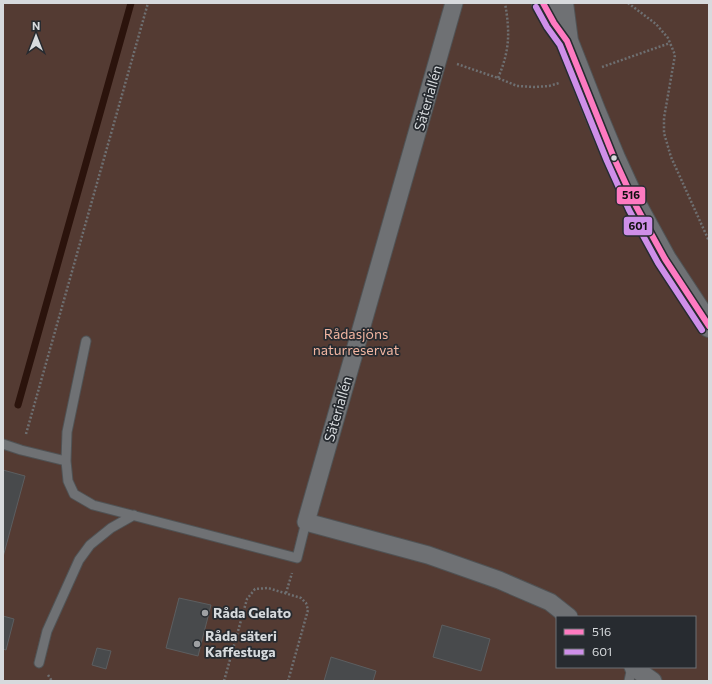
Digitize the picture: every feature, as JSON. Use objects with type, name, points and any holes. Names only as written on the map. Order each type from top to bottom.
[{"type":"street","name":"Säteriallén","points":[[306,522],[454,3]]},
{"type":"street","points":[[543,3],[554,24],[567,41]]},
{"type":"street","points":[[562,3],[567,41],[597,117],[636,206],[665,259],[709,326]]},
{"type":"street","points":[[306,522],[428,555],[499,580],[550,602],[568,616]]},
{"type":"street","points":[[634,668],[653,681]]},
{"type":"lane","points":[[86,341],[67,432],[66,461],[68,481],[74,494],[93,505],[297,558],[306,522]]},
{"type":"lane","points":[[3,444],[66,461]]},
{"type":"lane","points":[[39,663],[47,631],[78,560],[90,545],[111,528],[134,515]]},
{"type":"lane","points":[[629,681],[633,668]]},
{"type":"path","points":[[21,450],[148,3]]},
{"type":"path","points":[[498,78],[504,64],[508,43],[505,3]]},
{"type":"path","points":[[628,3],[656,24],[668,38],[675,55],[664,118],[664,133],[671,157],[709,241]]},
{"type":"path","points":[[599,68],[670,43]]},
{"type":"path","points":[[439,58],[517,86],[535,88],[549,86],[565,81]]},
{"type":"path","points":[[286,593],[297,558]]},
{"type":"path","points":[[224,681],[247,599],[255,589],[261,588],[268,588],[286,593],[301,598],[306,603],[308,610],[288,681]]},
{"type":"green space","name":"Rådasjöns naturreservat","points":[[3,3],[709,3],[709,681],[3,681]]},
{"type":"building","points":[[3,470],[25,476],[3,557]]},
{"type":"building","points":[[179,598],[211,605],[198,656],[166,648]]},
{"type":"building","points":[[3,616],[14,619],[6,650],[3,649]]},
{"type":"building","points":[[442,625],[490,639],[481,671],[433,657]]},
{"type":"building","points":[[97,648],[111,651],[106,669],[92,665]]},
{"type":"building","points":[[331,657],[376,671],[373,681],[324,681]]},
{"type":"waterway","points":[[18,405],[131,3]]},
{"type":"transit line","name":"516","points":[[543,3],[554,23],[567,41],[614,158],[636,206],[665,259],[709,326]]},
{"type":"transit line","name":"601","points":[[536,7],[547,27],[560,45],[607,161],[629,210],[658,263],[702,330]]},
{"type":"place","name":"Råda Gelato","points":[[205,613]]},
{"type":"place","name":"Råda säteri Kaffestuga","points":[[197,644]]}]
